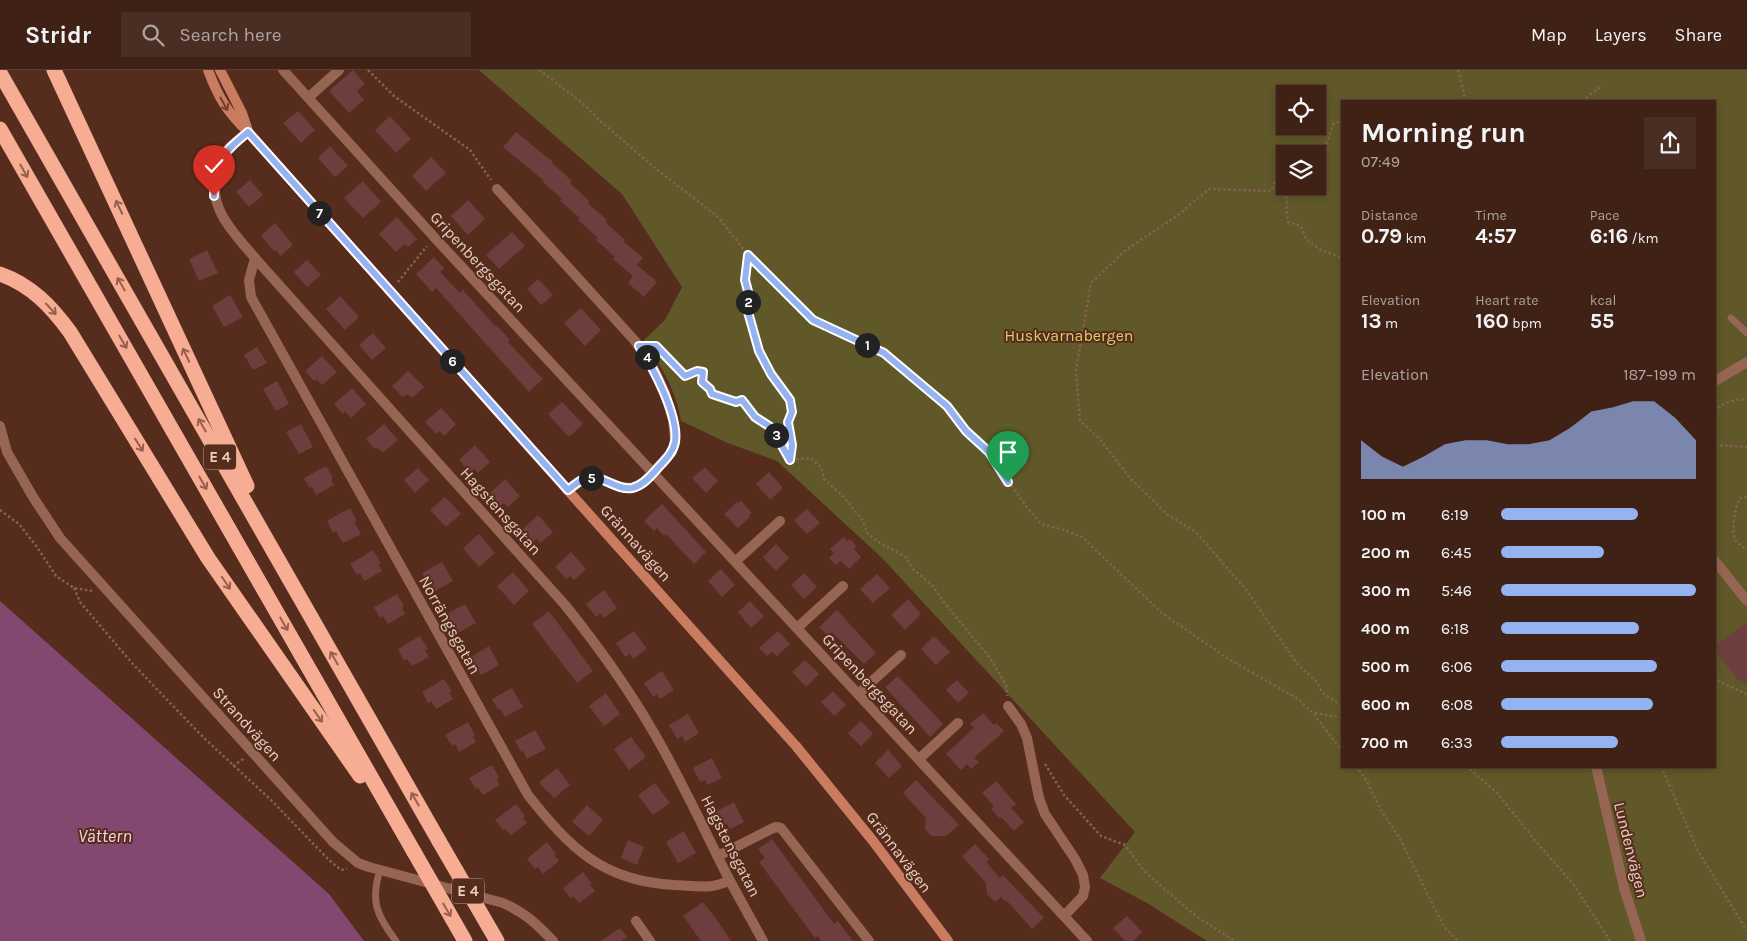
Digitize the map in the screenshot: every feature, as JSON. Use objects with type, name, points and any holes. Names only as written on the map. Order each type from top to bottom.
[{"type":"highway","points":[[54,70],[287,574]]},
{"type":"highway","name":"E 4","points":[[0,73],[497,941]]},
{"type":"highway","name":"E 4","points":[[0,129],[465,941]]},
{"type":"highway","points":[[4,279],[25,285],[53,309],[70,332],[208,558],[414,852]]},
{"type":"main road","name":"Grännavägen","points":[[208,70],[214,86],[231,116],[248,132],[796,746],[873,840],[948,941]]},
{"type":"main road","name":"Grännavägen","points":[[220,70],[242,113],[248,132]]},
{"type":"street","name":"Gripenbergsgatan","points":[[283,70],[434,237],[1087,941]]},
{"type":"street","points":[[309,97],[339,70]]},
{"type":"street","name":"Hagstensgatan","points":[[248,132],[227,150],[218,164],[214,180],[214,196],[220,214],[230,229],[255,258],[559,598],[593,640],[626,687],[654,734],[763,941]]},
{"type":"street","points":[[497,189],[639,346],[652,365],[665,393],[673,420],[676,440],[672,452],[644,482],[633,488],[620,487],[596,477],[585,478],[568,490]]},
{"type":"street","name":"Norrängsgatan","points":[[255,258],[249,280],[251,297],[528,795],[550,824],[597,864],[623,877],[656,884],[710,886],[730,881]]},
{"type":"street","points":[[1716,380],[1747,362]]},
{"type":"street","name":"Strandvägen","points":[[0,426],[7,452],[60,538],[333,842],[358,863],[503,903],[522,912],[535,922],[553,941]]},
{"type":"street","points":[[736,562],[780,521]]},
{"type":"street","points":[[1716,562],[1747,601]]},
{"type":"street","points":[[797,628],[843,586]]},
{"type":"street","points":[[858,694],[901,655]]},
{"type":"street","points":[[1008,706],[1021,724],[1027,738],[1039,798],[1045,814],[1084,875],[1085,887],[1083,896],[1064,916]]},
{"type":"street","points":[[919,759],[958,723]]},
{"type":"street","name":"Lundenvägen","points":[[1596,768],[1624,888],[1641,941]]},
{"type":"street","points":[[718,856],[771,828],[781,828],[869,941]]},
{"type":"street","points":[[636,922],[650,941]]},
{"type":"lane","points":[[1731,318],[1747,333]]},
{"type":"lane","points":[[380,870],[374,892],[375,900],[383,921],[396,941]]},
{"type":"path","points":[[368,70],[394,96],[470,150],[497,189]]},
{"type":"path","points":[[539,70],[585,105],[597,118],[655,168],[718,217],[748,255],[813,320],[884,353],[947,406],[966,431],[989,452],[1023,502],[1041,524],[1082,537],[1162,613],[1227,658],[1298,699],[1313,713],[1341,750]]},
{"type":"path","points":[[1458,70],[1466,100]]},
{"type":"path","points":[[1583,100],[1600,87]]},
{"type":"path","points":[[1326,145],[1334,123],[1341,121]]},
{"type":"path","points":[[1276,181],[1271,191],[1209,189],[1178,215],[1126,250],[1091,283],[1076,370],[1080,421],[1099,438],[1130,478],[1168,514],[1196,532],[1247,591],[1298,665],[1316,681],[1322,692],[1341,705]]},
{"type":"path","points":[[1286,195],[1288,222],[1301,226],[1306,239],[1321,250],[1341,258]]},
{"type":"path","points":[[397,282],[434,237]]},
{"type":"path","points":[[748,255],[745,280],[749,295],[748,312],[759,351],[771,374],[790,400],[792,412],[788,422],[792,445],[790,460]]},
{"type":"path","points":[[639,346],[656,346],[685,376],[697,371],[703,372],[702,382],[710,389],[712,394],[736,402],[742,400],[755,417],[772,428],[790,460]]},
{"type":"path","points":[[1716,411],[1720,405],[1733,400],[1747,399]]},
{"type":"path","points":[[1716,444],[1746,448]]},
{"type":"path","points":[[790,460],[810,458],[816,462],[824,479],[843,496],[863,521],[867,533],[880,543],[906,557],[913,570],[933,586],[990,658],[1006,686],[1008,706]]},
{"type":"path","points":[[1747,497],[1740,498],[1737,503],[1733,532],[1737,541],[1747,550]]},
{"type":"path","points":[[0,510],[19,524],[56,576],[74,588],[96,591],[104,587]]},
{"type":"path","points":[[74,588],[80,602],[132,662],[204,738],[271,800],[328,860],[341,870],[352,868]]},
{"type":"path","points":[[1716,677],[1720,682],[1747,694]]},
{"type":"path","points":[[1313,713],[1341,718]]},
{"type":"path","points":[[233,766],[245,758]]},
{"type":"path","points":[[1044,762],[1064,795],[1101,836],[1125,845],[1145,872],[1198,917],[1235,941]]},
{"type":"path","points":[[1358,768],[1365,778],[1382,812],[1399,837],[1444,927],[1458,941]]},
{"type":"path","points":[[1468,768],[1497,793],[1574,885],[1610,941]]},
{"type":"path","points":[[1662,768],[1698,851],[1747,931]]},
{"type":"green space","name":"Huskvarnabergen","points":[[479,70],[1747,70],[1747,941],[1207,941],[1147,903],[1100,878],[1135,832],[883,559],[777,461],[728,443],[681,421],[672,389],[644,340],[665,320],[682,287],[622,194]]},
{"type":"water","name":"Vättern","points":[[0,601],[329,894],[364,941],[0,941]]},
{"type":"building","points":[[353,70],[365,84],[357,91],[364,100],[349,113],[329,91]]},
{"type":"building","points":[[298,111],[315,130],[301,143],[283,123]]},
{"type":"building","points":[[390,116],[411,139],[396,153],[375,130]]},
{"type":"building","points":[[516,132],[553,162],[572,181],[570,183],[589,201],[588,203],[607,220],[605,222],[643,258],[637,265],[657,282],[644,297],[628,283],[633,276],[613,259],[615,257],[596,240],[598,238],[578,220],[580,218],[560,201],[562,199],[543,180],[503,147]]},
{"type":"building","points":[[330,146],[348,166],[335,177],[318,158]]},
{"type":"building","points":[[431,157],[446,173],[426,191],[412,176]]},
{"type":"building","points":[[250,180],[263,195],[249,207],[236,192]]},
{"type":"building","points":[[363,181],[381,202],[363,218],[344,198]]},
{"type":"building","points":[[468,200],[485,219],[468,235],[451,216]]},
{"type":"building","points":[[397,217],[417,239],[408,247],[405,244],[396,252],[379,234]]},
{"type":"building","points":[[275,223],[293,245],[281,256],[261,236]]},
{"type":"building","points":[[512,232],[525,246],[499,269],[486,255]]},
{"type":"building","points":[[207,250],[218,273],[199,281],[189,259]]},
{"type":"building","points":[[434,257],[444,268],[440,272],[460,293],[463,290],[510,340],[508,342],[543,379],[529,392],[436,288],[432,292],[416,274]]},
{"type":"building","points":[[307,260],[321,275],[307,287],[294,272]]},
{"type":"building","points":[[538,279],[553,295],[541,305],[527,289]]},
{"type":"building","points":[[230,295],[243,317],[224,327],[212,306]]},
{"type":"building","points":[[340,296],[359,317],[345,330],[326,309]]},
{"type":"building","points":[[581,308],[601,330],[585,346],[564,323]]},
{"type":"building","points":[[373,333],[386,348],[372,360],[359,345]]},
{"type":"building","points":[[257,347],[267,363],[253,370],[244,355]]},
{"type":"building","points":[[322,356],[337,372],[322,385],[316,379],[314,381],[305,371]]},
{"type":"building","points":[[408,371],[424,387],[412,398],[407,394],[403,397],[392,386]]},
{"type":"building","points":[[277,381],[289,404],[276,411],[263,389]]},
{"type":"building","points":[[352,388],[366,404],[351,418],[345,411],[343,414],[334,404]]},
{"type":"building","points":[[562,402],[583,424],[569,437],[548,414]]},
{"type":"building","points":[[441,408],[456,424],[444,436],[440,431],[436,434],[425,422]]},
{"type":"building","points":[[301,424],[313,447],[299,454],[286,432]]},
{"type":"building","points":[[384,424],[398,440],[383,453],[377,447],[375,449],[366,439]]},
{"type":"building","points":[[475,445],[490,462],[478,473],[474,469],[470,472],[459,460]]},
{"type":"building","points":[[326,466],[333,478],[331,480],[334,485],[316,495],[312,486],[310,488],[304,478]]},
{"type":"building","points":[[705,467],[718,481],[706,493],[692,478]]},
{"type":"building","points":[[418,468],[429,480],[415,493],[404,480]]},
{"type":"building","points":[[769,472],[783,488],[770,500],[756,484]]},
{"type":"building","points":[[505,479],[520,496],[508,507],[504,503],[500,506],[489,494]]},
{"type":"building","points":[[445,497],[461,514],[446,527],[430,510]]},
{"type":"building","points":[[741,501],[752,513],[738,528],[724,514],[737,502]]},
{"type":"building","points":[[662,504],[706,552],[694,564],[666,534],[664,536],[657,528],[654,531],[644,521]]},
{"type":"building","points":[[350,508],[357,521],[354,522],[361,534],[343,543],[336,531],[333,533],[327,521]]},
{"type":"building","points":[[807,509],[820,523],[807,534],[794,520]]},
{"type":"building","points":[[538,515],[553,532],[541,543],[537,539],[533,542],[522,530]]},
{"type":"building","points":[[479,534],[495,553],[479,567],[463,548]]},
{"type":"building","points":[[843,537],[847,541],[850,539],[856,546],[854,549],[861,557],[849,569],[841,561],[836,565],[829,558],[834,553],[830,549]]},
{"type":"building","points":[[776,544],[789,558],[776,571],[763,557]]},
{"type":"building","points":[[373,550],[381,563],[378,564],[382,571],[364,581],[360,573],[357,575],[350,564]]},
{"type":"building","points":[[571,552],[586,569],[574,580],[570,576],[566,579],[555,567]]},
{"type":"building","points":[[442,562],[453,581],[435,591],[430,584],[428,585],[422,573]]},
{"type":"building","points":[[721,569],[735,585],[722,597],[708,581]]},
{"type":"building","points":[[513,572],[529,591],[514,605],[497,586]]},
{"type":"building","points":[[804,573],[817,587],[804,599],[791,585]]},
{"type":"building","points":[[877,574],[890,588],[873,603],[860,589]]},
{"type":"building","points":[[604,590],[617,608],[604,618],[600,613],[596,617],[586,604]]},
{"type":"building","points":[[397,594],[404,606],[402,608],[405,614],[388,624],[383,616],[380,618],[374,607]]},
{"type":"building","points":[[908,599],[921,614],[905,630],[891,615]]},
{"type":"building","points":[[750,601],[764,616],[751,628],[738,612]]},
{"type":"building","points":[[465,604],[476,623],[458,633],[445,615]]},
{"type":"building","points":[[837,610],[876,653],[864,664],[832,632],[828,636],[819,627]]},
{"type":"building","points":[[549,611],[593,671],[577,683],[532,624]]},
{"type":"building","points":[[1747,622],[1747,683],[1737,679],[1716,651],[1716,645]]},
{"type":"building","points":[[634,631],[647,649],[633,659],[630,654],[625,657],[616,643]]},
{"type":"building","points":[[778,631],[790,644],[777,656],[772,652],[767,656],[759,648]]},
{"type":"building","points":[[420,636],[428,649],[425,650],[429,657],[412,666],[407,659],[404,661],[398,649]]},
{"type":"building","points":[[934,636],[950,652],[936,665],[921,649]]},
{"type":"building","points":[[489,646],[499,665],[481,675],[469,658]]},
{"type":"building","points":[[805,660],[819,674],[806,687],[792,672]]},
{"type":"building","points":[[662,671],[674,690],[660,699],[657,694],[653,697],[644,683]]},
{"type":"building","points":[[898,676],[943,724],[930,737],[885,687]]},
{"type":"building","points":[[444,679],[452,692],[449,693],[453,699],[436,709],[431,701],[428,703],[422,692]]},
{"type":"building","points":[[957,680],[969,693],[958,703],[946,690]]},
{"type":"building","points":[[512,688],[523,707],[505,717],[500,709],[498,710],[492,699]]},
{"type":"building","points":[[833,691],[846,705],[834,716],[821,702]]},
{"type":"building","points":[[606,693],[620,714],[604,726],[589,706]]},
{"type":"building","points":[[983,713],[994,725],[996,723],[1004,731],[974,758],[979,762],[971,769],[967,764],[961,770],[946,754],[974,728],[970,724]]},
{"type":"building","points":[[688,714],[699,733],[685,742],[682,736],[677,739],[669,725]]},
{"type":"building","points":[[861,721],[873,734],[861,746],[848,733]]},
{"type":"building","points":[[468,722],[475,735],[473,736],[476,742],[459,752],[455,744],[452,746],[445,735]]},
{"type":"building","points":[[535,730],[546,749],[527,759],[515,741]]},
{"type":"building","points":[[631,737],[646,757],[629,770],[614,749]]},
{"type":"building","points":[[888,750],[902,766],[889,778],[875,763]]},
{"type":"building","points":[[712,758],[722,778],[707,785],[705,780],[700,782],[693,768]]},
{"type":"building","points":[[492,765],[499,777],[497,779],[500,785],[483,795],[478,787],[476,789],[469,778]]},
{"type":"building","points":[[557,768],[570,785],[554,798],[539,782]]},
{"type":"building","points":[[916,780],[959,825],[946,836],[931,836],[925,829],[926,818],[903,793]]},
{"type":"building","points":[[996,781],[1016,804],[1011,808],[1024,822],[1014,831],[991,809],[994,806],[982,793]]},
{"type":"building","points":[[655,783],[670,803],[653,815],[638,795]]},
{"type":"building","points":[[734,802],[744,822],[730,829],[727,824],[722,826],[715,812]]},
{"type":"building","points":[[516,804],[525,816],[523,818],[527,823],[511,835],[505,829],[503,830],[495,820]]},
{"type":"building","points":[[587,805],[603,820],[589,836],[572,822]]},
{"type":"building","points":[[684,831],[696,853],[678,863],[666,842]]},
{"type":"building","points":[[772,839],[834,924],[838,921],[853,941],[821,941],[818,936],[815,938],[759,862],[765,858],[758,849]]},
{"type":"building","points":[[628,840],[644,847],[637,865],[621,858]]},
{"type":"building","points":[[547,842],[559,861],[543,874],[538,867],[535,869],[527,859]]},
{"type":"building","points":[[975,844],[989,859],[986,862],[1000,878],[1003,875],[1044,918],[1032,929],[1007,901],[1001,897],[995,902],[987,894],[986,883],[962,856]]},
{"type":"building","points":[[583,872],[595,891],[579,903],[573,896],[571,899],[563,888]]},
{"type":"building","points":[[703,902],[731,941],[701,941],[683,916]]},
{"type":"building","points":[[1127,916],[1142,932],[1133,941],[1125,941],[1113,928]]},
{"type":"building","points":[[620,928],[627,937],[621,941],[601,941]]},
{"type":"route","points":[[214,196],[214,180],[218,164],[227,150],[248,132],[568,490],[585,478],[596,477],[620,487],[633,488],[644,482],[672,452],[676,440],[673,420],[665,393],[652,365],[639,346],[656,346],[685,376],[697,371],[703,372],[702,382],[710,389],[712,394],[736,402],[742,400],[755,417],[772,428],[790,460],[792,445],[788,422],[792,412],[790,400],[771,374],[752,332],[748,312],[749,295],[745,280],[748,255],[813,320],[884,353],[947,406],[966,431],[989,452],[1008,482]]}]
